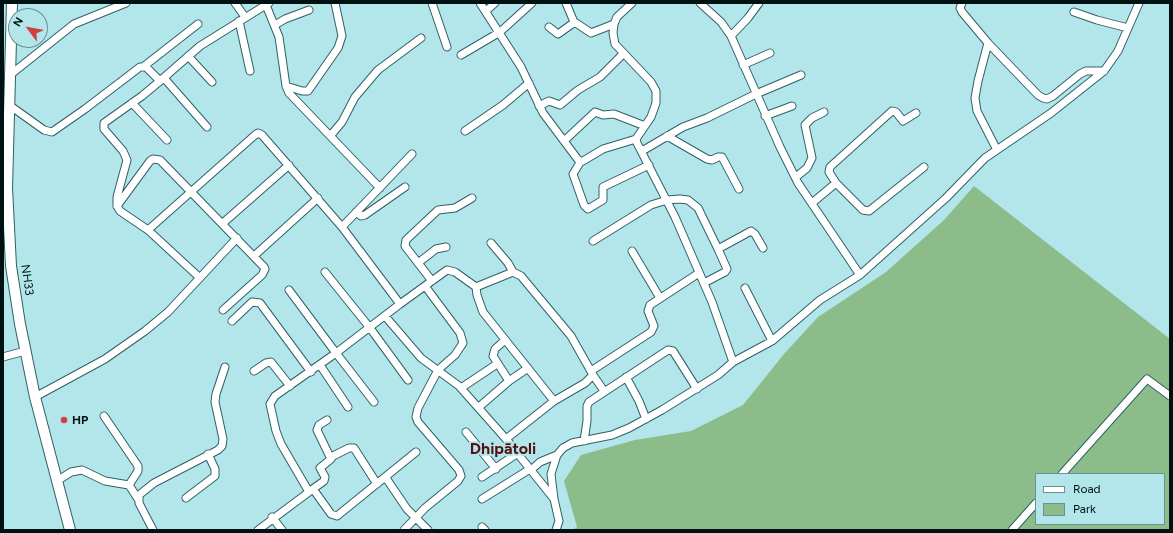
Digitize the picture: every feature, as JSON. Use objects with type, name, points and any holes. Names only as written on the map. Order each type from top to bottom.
[{"type":"main road","name":"NH33","points":[[12,3],[9,105],[5,168],[11,266],[25,351],[35,397],[70,530]]},
{"type":"street","points":[[10,75],[74,24],[126,3]]},
{"type":"street","points":[[235,3],[242,19],[250,71]]},
{"type":"street","points":[[286,86],[302,91],[308,90],[338,48],[342,36],[335,3]]},
{"type":"street","points":[[432,3],[447,47]]},
{"type":"street","points":[[480,3],[500,32],[530,83],[539,106],[577,159],[581,161]]},
{"type":"street","points":[[486,11],[495,3]]},
{"type":"street","points":[[461,55],[500,32],[532,3]]},
{"type":"street","points":[[566,3],[574,22],[590,33],[614,24]]},
{"type":"street","points":[[632,3],[622,11],[614,24],[613,39],[623,54],[651,82],[656,91],[656,103],[652,117],[636,139],[603,149],[581,161],[573,174],[584,205],[588,209],[603,200],[602,187],[649,165]]},
{"type":"street","points":[[700,3],[721,22],[731,36],[766,116],[796,177],[860,274]]},
{"type":"street","points":[[962,3],[960,8],[962,12],[988,43],[1038,95],[1043,98],[1047,99],[1053,96],[1080,74],[1086,71],[1104,71]]},
{"type":"street","points":[[556,530],[559,521],[554,499],[551,474],[557,455],[563,448],[572,443],[584,442],[612,435],[646,418],[697,389],[718,375],[733,362],[772,341],[820,300],[860,274],[946,198],[985,158],[1051,113],[1104,71],[1112,61],[1139,3]]},
{"type":"street","points":[[200,278],[148,230],[117,206],[116,202],[127,160],[103,126],[106,121],[162,80],[188,56],[215,35],[268,4],[283,56],[286,86],[289,94],[331,135],[380,188]]},
{"type":"street","points":[[731,36],[748,18],[756,4]]},
{"type":"street","points":[[275,25],[285,19],[303,14],[309,10]]},
{"type":"street","points":[[1074,12],[1128,28]]},
{"type":"street","points":[[550,27],[558,34],[574,22]]},
{"type":"street","points":[[9,105],[44,130],[52,132],[143,67],[198,24]]},
{"type":"street","points":[[331,135],[342,122],[355,97],[378,70],[421,38]]},
{"type":"street","points":[[988,43],[978,80],[975,98],[977,111],[997,150]]},
{"type":"street","points":[[743,65],[770,53]]},
{"type":"street","points":[[539,106],[549,101],[560,105],[578,90],[600,77],[623,54]]},
{"type":"street","points":[[188,56],[212,82]]},
{"type":"street","points":[[143,67],[162,80],[207,126]]},
{"type":"street","points":[[642,151],[667,136],[756,94],[801,75]]},
{"type":"street","points":[[465,131],[503,106],[530,83]]},
{"type":"street","points":[[132,103],[167,140]]},
{"type":"street","points":[[766,116],[792,106]]},
{"type":"street","points":[[916,113],[903,121],[896,112],[892,111],[830,167],[829,172],[836,183],[863,210],[869,211],[924,167]]},
{"type":"street","points":[[564,141],[595,112],[603,115],[614,114],[645,126]]},
{"type":"street","points":[[796,177],[807,168],[812,158],[805,125],[812,118],[824,112]]},
{"type":"street","points":[[148,230],[258,133],[265,137],[318,198],[342,227],[400,304]]},
{"type":"street","points":[[667,136],[707,159],[712,160],[722,157],[739,189]]},
{"type":"street","points":[[636,139],[667,200],[704,283],[733,362]]},
{"type":"street","points":[[342,227],[412,154]]},
{"type":"street","points":[[117,206],[153,159],[160,160],[264,267],[264,272],[223,310]]},
{"type":"street","points":[[223,224],[289,165]]},
{"type":"street","points":[[812,203],[836,183]]},
{"type":"street","points":[[356,212],[360,216],[365,215],[405,187]]},
{"type":"street","points":[[254,256],[318,198]]},
{"type":"street","points":[[432,281],[405,246],[406,240],[438,210],[455,208],[472,198]]},
{"type":"street","points":[[593,241],[651,205],[667,200],[680,199],[694,204],[698,208],[727,269],[725,272],[704,283]]},
{"type":"street","points":[[718,249],[751,231],[755,234],[763,248]]},
{"type":"street","points":[[35,397],[126,346],[168,312],[237,238]]},
{"type":"street","points":[[491,243],[508,263],[513,272],[521,276],[571,336],[604,392]]},
{"type":"street","points":[[418,263],[436,250],[446,247]]},
{"type":"street","points":[[632,251],[660,298]]},
{"type":"street","points":[[416,452],[386,478],[335,517],[311,490],[281,444],[270,408],[272,400],[443,272],[450,270],[476,287],[483,312],[554,401]]},
{"type":"street","points":[[324,272],[370,328],[408,380]]},
{"type":"street","points":[[476,287],[513,272]]},
{"type":"street","points":[[506,439],[554,401],[586,383],[592,373],[651,332],[654,322],[648,308],[660,298],[699,272]]},
{"type":"street","points":[[404,530],[434,499],[458,481],[461,476],[459,470],[418,422],[416,417],[418,408],[438,370],[461,349],[463,343],[463,337],[425,286]]},
{"type":"street","points":[[745,288],[772,341]]},
{"type":"street","points":[[289,290],[374,402]]},
{"type":"street","points":[[232,321],[252,302],[260,303],[311,372]]},
{"type":"street","points":[[385,316],[421,358],[461,388],[479,407],[554,499]]},
{"type":"street","points":[[505,340],[493,353],[497,364],[509,381]]},
{"type":"street","points":[[584,442],[587,421],[587,406],[589,402],[668,350],[670,350],[697,389]]},
{"type":"street","points":[[3,357],[25,351]]},
{"type":"street","points":[[254,371],[266,363],[271,362],[290,386]]},
{"type":"street","points":[[461,388],[497,364]]},
{"type":"street","points":[[320,365],[348,407]]},
{"type":"street","points":[[138,499],[142,492],[154,483],[218,450],[223,442],[215,402],[217,390],[225,367]]},
{"type":"street","points":[[479,407],[509,381],[528,368]]},
{"type":"street","points":[[626,377],[640,401],[646,418]]},
{"type":"street","points":[[1063,473],[1147,379],[1170,396]]},
{"type":"street","points":[[104,416],[138,466],[138,471],[129,485]]},
{"type":"street","points":[[327,420],[318,425],[317,430],[331,457]]},
{"type":"street","points":[[466,432],[496,469]]},
{"type":"street","points":[[258,530],[272,517],[324,481],[325,477],[320,468],[331,457],[349,448],[354,448],[377,484]]},
{"type":"street","points":[[482,477],[518,453]]},
{"type":"street","points":[[186,498],[215,476],[215,469],[208,454]]},
{"type":"street","points":[[482,499],[530,470],[540,462],[557,455]]},
{"type":"street","points":[[57,480],[71,472],[82,470],[105,481],[129,485],[138,499],[153,530]]},
{"type":"street","points":[[386,478],[415,518],[428,530]]},
{"type":"street","points":[[1012,530],[1035,505]]},
{"type":"street","points":[[272,517],[282,530]]},
{"type":"green space","points":[[974,186],[1170,339],[1170,530],[573,530],[577,527],[564,481],[581,455],[635,440],[691,431],[743,405],[784,354],[818,317],[886,272],[944,220]]},
{"type":"place","name":"HP","points":[[64,420]]},
{"type":"district","name":"Dhipātoli","points":[[503,449]]}]
